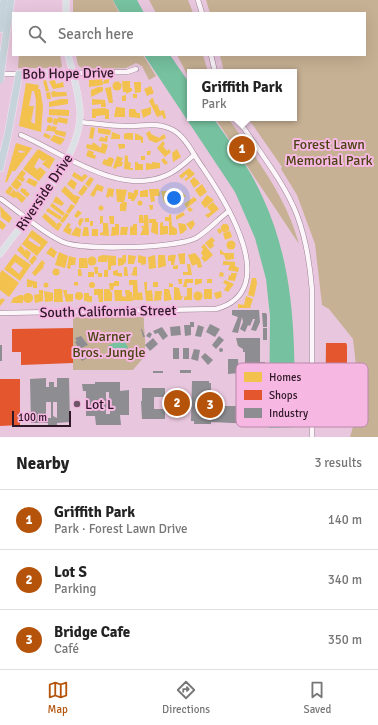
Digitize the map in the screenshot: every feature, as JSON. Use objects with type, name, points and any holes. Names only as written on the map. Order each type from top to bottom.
[{"type":"highway","points":[[0,30],[4,0]]},
{"type":"highway","points":[[0,81],[11,0]]},
{"type":"highway","points":[[0,168],[19,74]]},
{"type":"main road","points":[[66,0],[66,12]]},
{"type":"main road","name":"Riverside Drive","points":[[0,254],[69,158],[76,141],[79,122],[79,103],[68,56]]},
{"type":"main road","name":"Bob Hope Drive","points":[[19,74],[73,73]]},
{"type":"street","points":[[198,0],[202,12]]},
{"type":"street","points":[[211,56],[214,69]]},
{"type":"street","name":"Bob Hope Drive","points":[[73,73],[127,72],[136,70]]},
{"type":"street","name":"Bob Hope Drive","points":[[0,74],[19,74]]},
{"type":"street","points":[[239,121],[288,196],[297,214],[306,243],[312,290],[312,363]]},
{"type":"street","points":[[1,199],[54,238],[76,246],[107,247],[185,242],[197,237],[229,211],[194,156],[174,130],[161,125],[125,126],[79,122]]},
{"type":"street","points":[[21,134],[113,178],[140,180],[168,175],[194,156]]},
{"type":"street","name":"South California Street","points":[[0,313],[216,309],[227,306],[235,300],[245,286],[246,277],[244,246],[229,211]]},
{"type":"green space","points":[[73,0],[113,0],[119,12],[73,12]]},
{"type":"green space","points":[[149,0],[188,0],[193,12],[155,12]]},
{"type":"green space","name":"Forest Lawn Memorial Park","points":[[206,0],[378,0],[378,437],[350,437],[353,427],[368,427],[368,363],[356,363],[353,339],[329,309],[322,305],[315,244],[297,195],[281,169],[282,167],[250,121],[297,121],[297,69],[223,69],[220,56],[366,56],[366,12],[210,12]]},
{"type":"green space","points":[[19,56],[60,56],[62,66],[60,68],[18,68]]},
{"type":"green space","points":[[76,56],[144,56],[156,76],[149,80],[142,66],[136,63],[126,68],[83,69],[78,65]]},
{"type":"green space","points":[[178,56],[203,56],[207,69],[187,69],[187,74]]},
{"type":"green space","points":[[217,121],[230,121],[269,178],[286,210],[299,244]]},
{"type":"green space","name":"Warner Bros. Jungle","points":[[73,317],[144,317],[145,350],[143,358],[133,370],[73,370]]},
{"type":"shaded area","points":[[113,0],[137,0],[143,12],[119,12]]},
{"type":"shaded area","points":[[145,56],[171,56],[187,80],[187,120]]},
{"type":"shaded area","points":[[188,121],[215,121],[253,177],[263,198],[275,228],[289,286],[295,363],[270,363],[270,316],[266,279],[255,238],[235,192]]},
{"type":"shaded area","points":[[119,338],[124,339],[128,348],[121,352],[117,348],[109,353],[107,349],[109,345]]},
{"type":"shaded area","points":[[269,427],[295,427],[295,437],[269,437]]},
{"type":"pier","points":[[297,427],[297,437],[268,437],[268,428]]},
{"type":"building: Homes","points":[[102,79],[103,85],[89,87],[89,80]]},
{"type":"building: Homes","points":[[109,79],[109,83],[103,84],[104,80]]},
{"type":"building: Homes","points":[[46,80],[49,91],[46,92],[43,81]]},
{"type":"building: Homes","points":[[55,80],[56,84],[63,82],[64,87],[53,89],[49,81]]},
{"type":"building: Homes","points":[[122,81],[130,81],[130,88],[132,88],[132,91],[126,94],[126,92],[123,92]]},
{"type":"building: Homes","points":[[115,82],[119,82],[121,86],[119,90],[115,90],[113,88],[113,84]]},
{"type":"building: Homes","points":[[134,82],[141,82],[141,92],[135,93]]},
{"type":"building: Homes","points":[[26,83],[39,85],[38,89],[40,89],[43,106],[41,132],[19,126]],"holes":[[[32,91],[34,91],[36,100],[35,124],[31,122],[34,106],[29,106]]]},
{"type":"building: Homes","points":[[151,86],[154,93],[147,96],[144,89]]},
{"type":"building: Homes","points":[[98,87],[103,87],[103,91],[91,97],[91,90]]},
{"type":"building: Homes","points":[[111,87],[113,103],[109,103],[105,88]]},
{"type":"building: Homes","points":[[50,92],[51,99],[47,99],[46,93]]},
{"type":"building: Homes","points":[[51,92],[66,92],[67,96],[52,97]]},
{"type":"building: Homes","points":[[133,94],[137,94],[137,98],[133,98]]},
{"type":"building: Homes","points":[[126,95],[126,101],[122,101],[122,96]]},
{"type":"building: Homes","points":[[152,98],[160,111],[164,110],[166,118],[164,119],[162,115],[157,117],[149,101]]},
{"type":"building: Homes","points":[[68,99],[68,104],[49,107],[49,102]]},
{"type":"building: Homes","points":[[92,99],[105,100],[106,107],[101,107],[101,104],[92,105]]},
{"type":"building: Homes","points":[[116,107],[125,108],[125,117],[114,117]]},
{"type":"building: Homes","points":[[151,107],[151,114],[143,118],[141,110]]},
{"type":"building: Homes","points":[[105,108],[109,110],[109,119],[105,119],[105,115],[92,118],[92,109]]},
{"type":"building: Homes","points":[[49,109],[69,110],[69,116],[49,115]]},
{"type":"building: Homes","points":[[129,109],[135,109],[137,113],[140,113],[140,118],[129,117]]},
{"type":"building: Homes","points":[[50,117],[53,120],[50,123],[47,120]]},
{"type":"building: Homes","points":[[58,117],[68,119],[67,124],[58,122],[57,125],[53,124],[54,118],[58,119]]},
{"type":"building: Homes","points":[[48,125],[51,126],[51,128],[52,126],[57,127],[56,130],[66,132],[65,137],[55,134],[55,132],[46,131]]},
{"type":"building: Homes","points":[[91,127],[95,128],[93,139],[89,138]]},
{"type":"building: Homes","points":[[98,128],[111,130],[110,135],[98,133]]},
{"type":"building: Homes","points":[[150,131],[151,134],[159,138],[164,134],[166,138],[156,143],[149,140],[146,133]]},
{"type":"building: Homes","points":[[112,132],[120,135],[120,139],[111,139]]},
{"type":"building: Homes","points":[[45,133],[51,136],[49,139],[43,136]]},
{"type":"building: Homes","points":[[133,133],[133,140],[124,139],[124,134]]},
{"type":"building: Homes","points":[[135,133],[143,137],[143,143],[141,143],[141,140],[135,140]]},
{"type":"building: Homes","points":[[54,135],[65,139],[60,145],[50,140]]},
{"type":"building: Homes","points":[[105,136],[108,136],[107,142],[99,141],[100,137],[105,138]]},
{"type":"building: Homes","points":[[163,141],[165,144],[163,146],[167,151],[169,149],[171,152],[165,157],[157,148]]},
{"type":"building: Homes","points":[[93,142],[101,148],[102,143],[108,145],[105,154],[86,148],[87,144],[92,145]]},
{"type":"building: Homes","points":[[16,143],[32,148],[15,171],[12,171],[7,182],[5,182]],"holes":[[[19,150],[26,152],[21,153],[18,152]]]},
{"type":"building: Homes","points":[[118,144],[125,144],[125,148],[119,149]]},
{"type":"building: Homes","points":[[38,149],[55,159],[49,169],[42,164],[46,160],[43,161],[39,158],[34,167],[37,169],[36,171],[40,167],[46,172],[39,181],[23,169]]},
{"type":"building: Homes","points":[[177,149],[181,157],[173,162],[172,153]]},
{"type":"building: Homes","points":[[88,150],[94,152],[93,155],[96,155],[95,159],[86,156]]},
{"type":"building: Homes","points":[[147,151],[151,151],[150,155],[147,155]]},
{"type":"building: Homes","points":[[125,155],[128,156],[128,162],[131,163],[130,168],[133,168],[133,170],[124,169]]},
{"type":"building: Homes","points":[[117,156],[123,158],[121,162],[123,162],[122,166],[117,167],[116,169],[113,168]]},
{"type":"building: Homes","points":[[141,156],[145,156],[145,160],[141,160]]},
{"type":"building: Homes","points":[[109,157],[113,158],[114,160],[111,167],[102,164],[104,159],[107,160]]},
{"type":"building: Homes","points":[[164,158],[168,163],[165,165],[161,160]]},
{"type":"building: Homes","points":[[135,162],[138,162],[138,164],[143,164],[143,170],[135,170]]},
{"type":"building: Homes","points":[[152,162],[160,163],[160,168],[146,170],[146,163],[152,164]]},
{"type":"building: Homes","points":[[189,168],[195,174],[186,181],[184,179],[188,177],[186,174],[182,179],[179,176]]},
{"type":"building: Homes","points":[[22,170],[26,173],[23,177],[25,179],[23,182],[16,178]]},
{"type":"building: Homes","points":[[74,172],[82,177],[84,174],[88,176],[82,182],[72,176]]},
{"type":"building: Homes","points":[[90,177],[94,179],[89,187],[85,184]]},
{"type":"building: Homes","points":[[194,177],[200,183],[194,188],[190,181]]},
{"type":"building: Homes","points":[[16,178],[22,184],[17,190],[11,185]]},
{"type":"building: Homes","points":[[29,178],[38,182],[35,187],[26,182]]},
{"type":"building: Homes","points":[[71,179],[77,183],[74,190],[67,184]]},
{"type":"building: Homes","points":[[97,184],[104,187],[102,192],[97,190],[94,197],[90,195]]},
{"type":"building: Homes","points":[[202,184],[207,192],[200,197],[195,190]]},
{"type":"building: Homes","points":[[84,185],[88,188],[82,196],[78,193]]},
{"type":"building: Homes","points":[[10,186],[13,188],[9,195],[5,192]]},
{"type":"building: Homes","points":[[65,186],[74,195],[80,197],[76,205],[61,191]]},
{"type":"building: Homes","points":[[22,188],[27,190],[26,191],[30,194],[27,197],[20,191]]},
{"type":"building: Homes","points":[[108,188],[114,189],[113,197],[106,197]]},
{"type":"building: Homes","points":[[14,189],[16,193],[17,191],[26,198],[22,203],[16,197],[14,198],[9,195]]},
{"type":"building: Homes","points":[[116,189],[127,190],[124,202],[117,202]]},
{"type":"building: Homes","points":[[149,189],[159,189],[160,196],[154,196],[155,201],[151,202]]},
{"type":"building: Homes","points":[[134,190],[138,190],[138,194],[134,201],[131,201],[131,199],[128,199],[128,192],[134,193]]},
{"type":"building: Homes","points":[[148,190],[148,197],[140,197],[140,191]]},
{"type":"building: Homes","points":[[161,191],[169,191],[177,207],[173,208],[170,202],[164,203]]},
{"type":"building: Homes","points":[[183,193],[186,196],[183,198],[180,195]]},
{"type":"building: Homes","points":[[207,195],[214,200],[205,208],[201,203]]},
{"type":"building: Homes","points":[[56,196],[64,203],[62,206],[53,202]]},
{"type":"building: Homes","points":[[194,197],[197,200],[187,208],[184,204]]},
{"type":"building: Homes","points":[[140,200],[143,203],[140,206],[137,203]]},
{"type":"building: Homes","points":[[127,202],[126,211],[120,211],[120,204]]},
{"type":"building: Homes","points":[[213,202],[219,209],[208,218],[205,215],[211,212],[207,207]]},
{"type":"building: Homes","points":[[52,203],[65,213],[63,216],[50,206]]},
{"type":"building: Homes","points":[[71,204],[75,206],[69,214],[66,212]]},
{"type":"building: Homes","points":[[149,205],[153,205],[153,209],[150,210]]},
{"type":"building: Homes","points":[[0,206],[12,218],[9,223],[1,217]]},
{"type":"building: Homes","points":[[99,206],[103,206],[103,210],[99,210]]},
{"type":"building: Homes","points":[[190,207],[193,210],[190,212],[187,209]]},
{"type":"building: Homes","points":[[48,208],[62,217],[60,220],[46,211]]},
{"type":"building: Homes","points":[[78,210],[82,213],[77,218],[74,216]]},
{"type":"building: Homes","points":[[183,212],[185,215],[176,220],[176,216]]},
{"type":"building: Homes","points":[[45,213],[57,224],[54,228],[42,217]]},
{"type":"building: Homes","points":[[66,213],[69,215],[63,223],[60,221]]},
{"type":"building: Homes","points":[[171,214],[172,226],[177,229],[177,234],[175,235],[169,235],[169,221],[165,221],[165,217],[169,217]]},
{"type":"building: Homes","points":[[139,215],[143,215],[144,223],[139,223]]},
{"type":"building: Homes","points":[[144,215],[148,215],[149,235],[140,235],[143,229],[141,226],[144,226]]},
{"type":"building: Homes","points":[[100,216],[103,216],[103,223],[100,224]]},
{"type":"building: Homes","points":[[109,216],[114,216],[114,224],[110,224]]},
{"type":"building: Homes","points":[[80,218],[84,219],[80,227],[78,223]]},
{"type":"building: Homes","points":[[85,218],[89,218],[89,222],[85,222]]},
{"type":"building: Homes","points":[[149,219],[156,219],[156,222],[158,222],[158,235],[151,232],[152,223],[149,223]]},
{"type":"building: Homes","points":[[0,220],[6,225],[3,230],[0,228]]},
{"type":"building: Homes","points":[[193,220],[195,224],[191,230],[186,224]]},
{"type":"building: Homes","points":[[90,221],[93,221],[93,226],[90,226]]},
{"type":"building: Homes","points":[[59,222],[62,224],[58,231],[54,228]]},
{"type":"building: Homes","points":[[163,222],[163,226],[168,226],[168,234],[160,235],[160,223]]},
{"type":"building: Homes","points":[[68,223],[71,224],[69,228],[72,229],[70,235],[63,231]]},
{"type":"building: Homes","points":[[103,223],[108,223],[109,236],[100,235],[100,233],[103,232]]},
{"type":"building: Homes","points":[[178,223],[185,224],[187,229],[180,234]]},
{"type":"building: Homes","points":[[115,224],[119,224],[119,235],[111,236],[112,227],[115,227]]},
{"type":"building: Homes","points":[[133,224],[137,224],[137,235],[130,235],[130,227],[133,226]]},
{"type":"building: Homes","points":[[223,224],[227,224],[229,228],[227,232],[223,232],[221,230],[221,226]]},
{"type":"building: Homes","points":[[76,227],[81,229],[80,237],[71,235]]},
{"type":"building: Homes","points":[[84,227],[88,227],[89,236],[82,236]]},
{"type":"building: Homes","points":[[121,227],[128,227],[127,235],[120,235]]},
{"type":"building: Homes","points":[[220,228],[222,232],[219,234],[217,230]]},
{"type":"building: Homes","points":[[92,229],[98,229],[98,236],[92,236]]},
{"type":"building: Homes","points":[[32,230],[48,242],[37,256],[22,244]],"holes":[[[30,237],[41,245],[39,247],[28,240]]]},
{"type":"building: Homes","points":[[230,231],[232,237],[225,240],[223,233]]},
{"type":"building: Homes","points":[[212,237],[215,241],[213,242],[214,246],[210,249],[205,243]]},
{"type":"building: Homes","points":[[231,240],[236,245],[231,250],[226,245]]},
{"type":"building: Homes","points":[[204,244],[213,255],[205,262],[201,258],[203,256],[201,253],[203,249],[201,247]]},
{"type":"building: Homes","points":[[21,245],[25,251],[26,249],[31,253],[28,260],[17,250]]},
{"type":"building: Homes","points":[[51,247],[57,252],[54,258],[46,253]]},
{"type":"building: Homes","points":[[220,249],[224,253],[234,253],[234,259],[226,260],[224,255],[220,254]]},
{"type":"building: Homes","points":[[59,252],[68,256],[65,268],[55,265]]},
{"type":"building: Homes","points":[[185,253],[185,264],[180,264],[178,254]]},
{"type":"building: Homes","points":[[195,253],[200,259],[202,267],[198,268],[197,264],[192,266],[188,255]]},
{"type":"building: Homes","points":[[15,254],[31,265],[20,281],[4,269]],"holes":[[[15,262],[23,268],[19,274],[11,267]]]},
{"type":"building: Homes","points":[[34,255],[37,258],[32,265],[29,261]]},
{"type":"building: Homes","points":[[102,255],[116,256],[116,265],[111,266],[111,270],[108,270],[108,258],[107,262],[98,262],[98,257]]},
{"type":"building: Homes","points":[[123,255],[126,255],[126,262],[123,265],[118,266],[118,258],[122,258]]},
{"type":"building: Homes","points":[[128,255],[136,256],[134,264],[128,264]]},
{"type":"building: Homes","points":[[138,255],[146,257],[146,264],[141,265],[141,263],[138,263]]},
{"type":"building: Homes","points":[[155,255],[156,268],[149,269],[148,257]]},
{"type":"building: Homes","points":[[158,255],[165,255],[166,266],[158,268]]},
{"type":"building: Homes","points":[[176,255],[174,265],[171,265],[171,261],[168,261],[168,256]]},
{"type":"building: Homes","points":[[69,256],[76,258],[75,265],[71,265],[70,269],[67,268]]},
{"type":"building: Homes","points":[[90,257],[94,257],[96,261],[94,265],[90,265],[88,263],[88,259]]},
{"type":"building: Homes","points":[[79,258],[87,258],[88,268],[79,268]]},
{"type":"building: Homes","points":[[42,260],[45,263],[43,266],[44,267],[35,276],[32,273]]},
{"type":"building: Homes","points":[[223,261],[235,262],[235,266],[239,268],[238,272],[228,270],[230,265],[223,265]]},
{"type":"building: Homes","points":[[187,264],[190,264],[192,275],[183,275],[183,272],[188,272]]},
{"type":"building: Homes","points":[[178,265],[178,269],[173,269],[173,266]]},
{"type":"building: Homes","points":[[94,267],[98,267],[98,273],[102,273],[102,277],[98,277],[98,274],[95,274]]},
{"type":"building: Homes","points":[[124,267],[127,267],[128,276],[124,276]]},
{"type":"building: Homes","points":[[134,267],[137,267],[137,276],[130,275],[132,274]]},
{"type":"building: Homes","points":[[56,269],[59,272],[56,275],[53,272]]},
{"type":"building: Homes","points":[[78,269],[81,269],[82,276],[78,276]]},
{"type":"building: Homes","points":[[2,270],[19,283],[9,297],[0,290],[0,273]]},
{"type":"building: Homes","points":[[104,270],[108,270],[108,277],[104,277]]},
{"type":"building: Homes","points":[[118,270],[118,273],[122,273],[122,277],[113,275],[113,271]]},
{"type":"building: Homes","points":[[88,272],[94,272],[94,277],[88,277]]},
{"type":"building: Homes","points":[[220,272],[224,273],[223,277],[219,276]]},
{"type":"building: Homes","points":[[231,273],[237,273],[235,281],[228,280]]},
{"type":"building: Homes","points":[[252,278],[256,278],[257,283],[254,297],[248,295]]},
{"type":"building: Homes","points":[[27,279],[37,282],[37,288],[33,288],[33,285],[31,287],[27,287]]},
{"type":"building: Homes","points":[[178,279],[182,279],[182,284],[179,284]]},
{"type":"building: Homes","points":[[185,279],[193,279],[193,283],[187,283],[187,287],[183,287]]},
{"type":"building: Homes","points":[[195,279],[202,279],[202,283],[195,285]]},
{"type":"building: Homes","points":[[207,279],[212,279],[212,283],[207,283]]},
{"type":"building: Homes","points":[[129,280],[137,280],[138,293],[142,292],[143,300],[133,300],[133,285],[129,285]]},
{"type":"building: Homes","points":[[225,280],[234,284],[228,292],[224,290],[227,285],[223,283]]},
{"type":"building: Homes","points":[[114,281],[119,281],[119,286],[114,286],[113,290],[110,290],[109,283],[114,283]]},
{"type":"building: Homes","points":[[46,282],[49,285],[46,288],[43,285]]},
{"type":"building: Homes","points":[[74,282],[78,282],[78,286],[74,285]]},
{"type":"building: Homes","points":[[92,282],[95,285],[92,288],[89,285]]},
{"type":"building: Homes","points":[[144,282],[147,282],[147,291],[152,290],[153,301],[146,301]]},
{"type":"building: Homes","points":[[153,282],[158,282],[158,287],[153,287]]},
{"type":"building: Homes","points":[[169,283],[173,284],[173,287],[169,287]]},
{"type":"building: Homes","points":[[174,287],[179,288],[181,296],[183,296],[181,300],[174,300]]},
{"type":"building: Homes","points":[[187,288],[192,288],[192,300],[184,300],[184,297],[187,296]]},
{"type":"building: Homes","points":[[54,289],[62,289],[63,302],[54,302]]},
{"type":"building: Homes","points":[[94,289],[103,289],[103,302],[99,302],[98,295],[94,295]]},
{"type":"building: Homes","points":[[104,289],[109,289],[112,293],[112,301],[104,301]]},
{"type":"building: Homes","points":[[164,289],[169,289],[172,300],[164,301]]},
{"type":"building: Homes","points":[[204,289],[212,289],[212,299],[204,299]]},
{"type":"building: Homes","points":[[39,290],[43,290],[43,301],[35,303],[34,295],[39,294]]},
{"type":"building: Homes","points":[[63,290],[67,290],[67,294],[73,294],[73,301],[66,302]]},
{"type":"building: Homes","points":[[114,290],[122,290],[122,296],[126,297],[125,290],[130,290],[130,292],[132,292],[133,301],[115,301]]},
{"type":"building: Homes","points":[[44,291],[53,293],[53,301],[45,302]]},
{"type":"building: Homes","points":[[155,291],[162,291],[161,300],[154,301]]},
{"type":"building: Homes","points":[[198,291],[203,296],[198,301],[193,296]]},
{"type":"building: Homes","points":[[221,291],[222,297],[216,299],[214,293]]},
{"type":"building: Homes","points":[[77,292],[81,292],[83,296],[81,300],[77,300],[75,298],[75,294]]},
{"type":"building: Homes","points":[[28,293],[33,298],[28,303],[23,298]]},
{"type":"building: Homes","points":[[84,293],[89,293],[89,296],[92,296],[92,302],[84,301]]},
{"type":"building: Homes","points":[[23,295],[23,303],[11,303],[13,298]]},
{"type":"building: Homes","points":[[246,296],[253,299],[250,308],[238,308],[238,304],[244,305]]},
{"type":"building: Homes","points":[[2,298],[5,300],[0,306],[0,300]]},
{"type":"building: Shops","points":[[73,328],[73,363],[21,365],[21,352],[12,352],[12,329]]},
{"type":"building: Shops","points":[[326,343],[346,343],[347,363],[326,363]]},
{"type":"building: Shops","points":[[0,379],[20,379],[20,425],[0,426]]},
{"type":"building: Industry","points":[[232,310],[259,310],[260,322],[256,331],[251,330],[255,319],[253,319],[250,326],[248,325],[245,332],[240,329],[243,322],[242,317],[238,333],[232,332],[238,317],[232,315]]},
{"type":"building: Industry","points":[[262,313],[266,313],[267,315],[267,327],[263,327]]},
{"type":"building: Industry","points":[[190,322],[194,322],[194,327],[191,327],[191,335],[185,336],[184,325],[190,325]]},
{"type":"building: Industry","points":[[210,324],[220,329],[215,337],[206,332]]},
{"type":"building: Industry","points":[[198,325],[204,327],[201,337],[195,336]]},
{"type":"building: Industry","points":[[180,326],[181,335],[171,336],[170,327]]},
{"type":"building: Industry","points":[[162,327],[168,336],[163,340],[158,333],[155,334],[153,331]]},
{"type":"building: Industry","points":[[263,328],[267,328],[267,340],[263,340]]},
{"type":"building: Industry","points":[[142,329],[145,337],[143,337]]},
{"type":"building: Industry","points":[[149,332],[152,334],[150,338],[146,336]]},
{"type":"building: Industry","points":[[81,336],[88,345],[79,349],[75,342],[77,341],[75,338]]},
{"type":"building: Industry","points":[[219,336],[224,340],[216,349],[212,345]]},
{"type":"building: Industry","points":[[153,338],[158,344],[150,351],[145,345]]},
{"type":"building: Industry","points":[[236,338],[260,338],[260,362],[265,363],[245,363],[245,352],[243,352],[243,349],[238,346]]},
{"type":"building: Industry","points":[[0,345],[2,345],[2,361],[0,361]]},
{"type":"building: Industry","points":[[173,348],[179,348],[179,359],[173,359]]},
{"type":"building: Industry","points":[[183,348],[189,348],[189,359],[183,359]]},
{"type":"building: Industry","points":[[219,348],[223,348],[223,352],[219,352]]},
{"type":"building: Industry","points":[[194,349],[200,350],[198,361],[191,359]]},
{"type":"building: Industry","points":[[82,351],[87,358],[82,361],[78,354]]},
{"type":"building: Industry","points":[[129,353],[132,357],[127,360],[124,356]]},
{"type":"building: Industry","points":[[205,353],[213,360],[208,365],[201,357]]},
{"type":"building: Industry","points":[[228,359],[238,359],[238,363],[236,363],[236,373],[228,374]]},
{"type":"building: Industry","points":[[180,370],[191,370],[191,373],[180,373]]},
{"type":"building: Industry","points":[[153,371],[163,371],[163,373],[153,373]]},
{"type":"building: Industry","points":[[46,378],[46,387],[49,387],[49,382],[54,382],[54,387],[57,387],[57,378],[69,378],[70,422],[57,423],[57,427],[48,427],[48,423],[31,423],[30,379]],"holes":[[[46,402],[51,402],[51,418],[48,418],[48,420],[46,420]],[[53,402],[57,402],[57,418],[53,416]]]},
{"type":"building: Industry","points":[[192,381],[209,381],[209,383],[211,383],[211,406],[236,406],[236,423],[211,422],[211,424],[194,424],[194,421],[191,421]]},
{"type":"building: Industry","points":[[95,382],[120,382],[120,391],[129,390],[129,415],[120,415],[121,425],[96,425],[95,416],[86,416],[86,391],[83,391],[82,384],[95,384]],"holes":[[[106,392],[109,392],[109,399],[106,399]],[[97,402],[102,402],[102,405],[97,405]],[[106,408],[110,408],[110,414],[106,414]]]},
{"type":"building: Industry","points":[[142,388],[165,388],[165,397],[154,397],[154,409],[165,409],[165,419],[142,419]]},
{"type":"place","name":"Griffith Park","points":[[242,149]]},
{"type":"place","name":"Lot S","points":[[177,403]]},
{"type":"place","name":"Lot L","points":[[77,404]]},
{"type":"place","name":"Bridge Cafe","points":[[210,405]]}]
